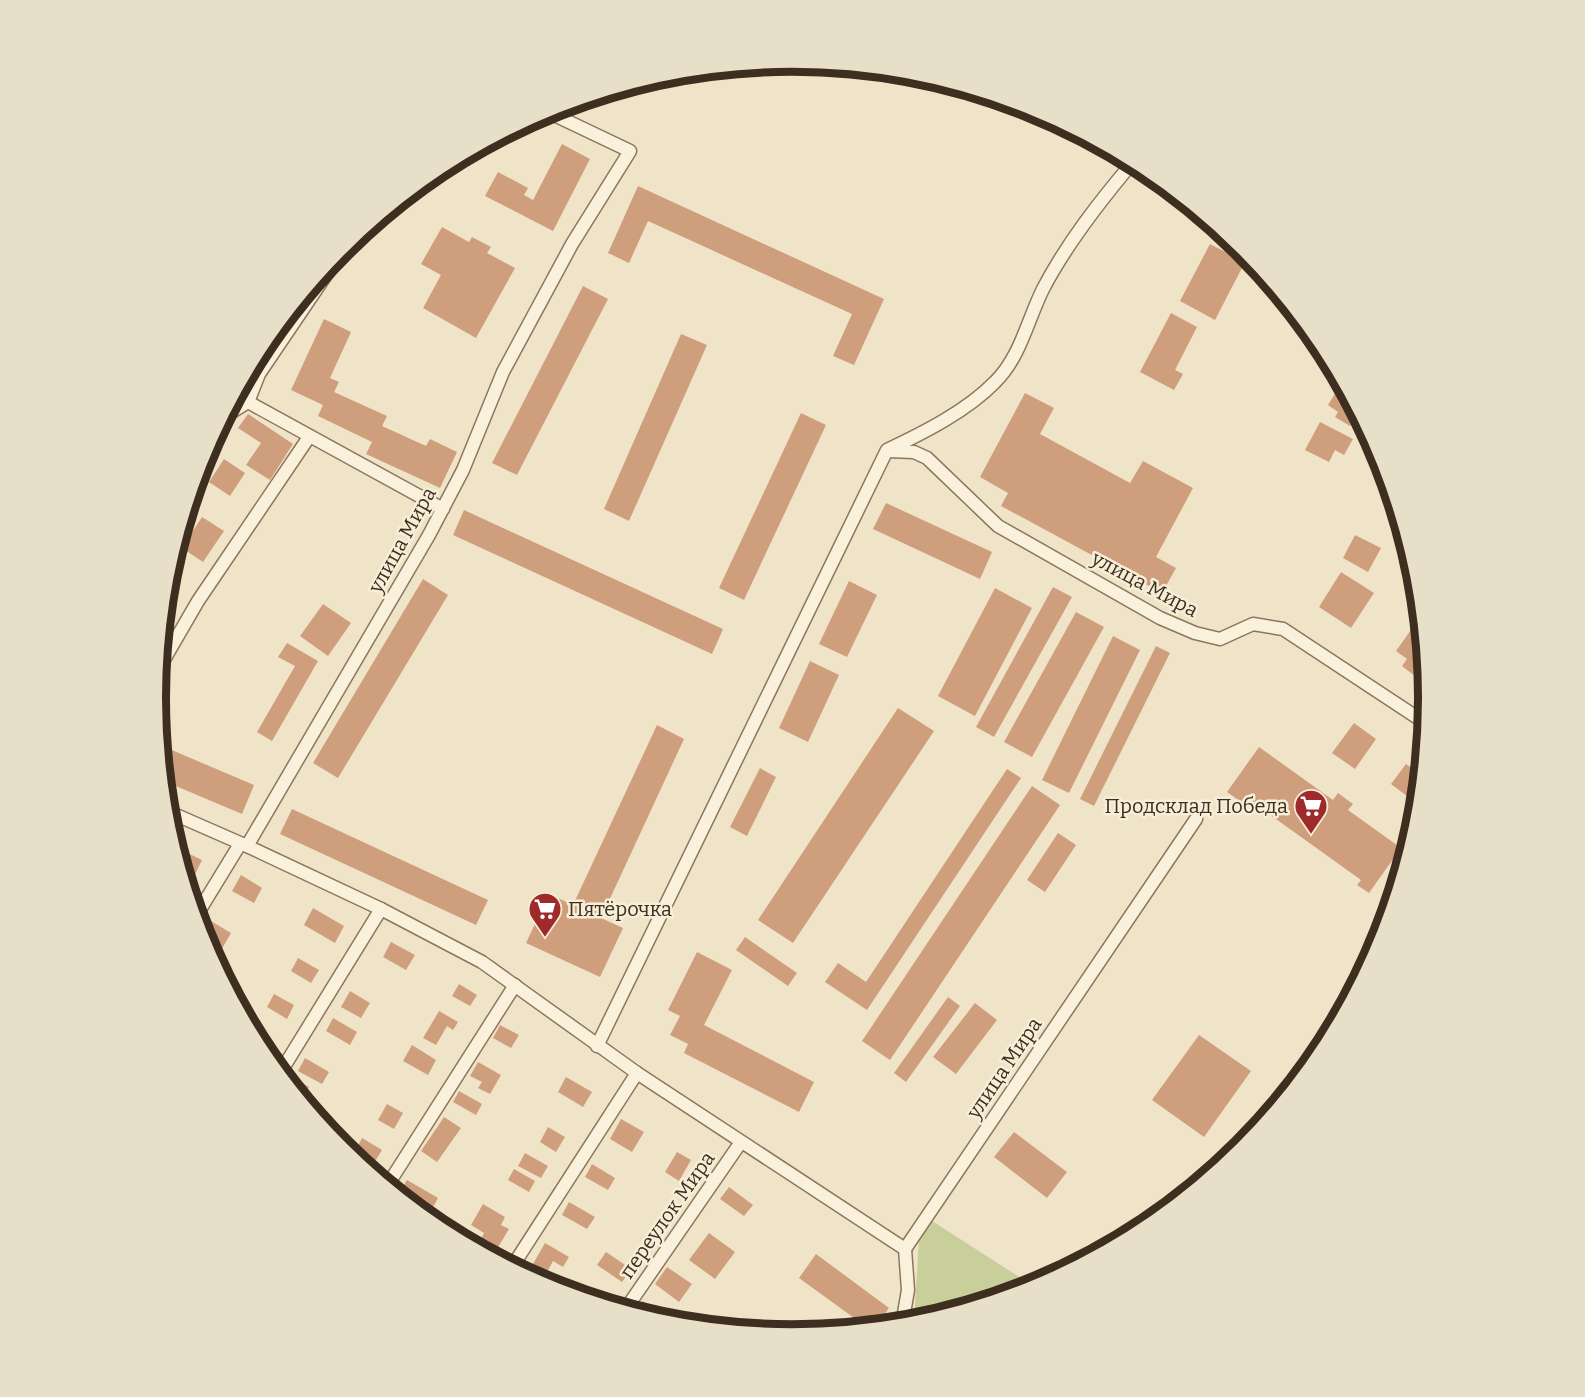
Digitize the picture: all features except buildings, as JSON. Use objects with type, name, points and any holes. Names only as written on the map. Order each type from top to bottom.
[{"type":"street","name":"улица Мира","points":[[202,907],[244,845],[442,509],[463,470],[503,372],[572,244],[630,151],[560,117]]},
{"type":"street","points":[[597,1046],[887,450],[917,436],[975,400],[996,381],[1009,365],[1043,289],[1064,253],[1127,169]]},
{"type":"street","points":[[238,409],[248,402],[259,374],[310,298]]},
{"type":"street","points":[[248,402],[442,509]]},
{"type":"street","points":[[167,654],[198,601],[309,437]]},
{"type":"street","name":"улица Мира","points":[[887,450],[914,452],[927,458],[998,526],[1160,618],[1195,633],[1220,639],[1253,624],[1283,629],[1419,718]]},
{"type":"street","points":[[177,816],[381,909],[482,962],[597,1046],[905,1250],[908,1290],[904,1315]]},
{"type":"street","name":"улица Мира","points":[[905,1250],[1196,819]]},
{"type":"street","points":[[285,1065],[381,909]]},
{"type":"street","points":[[391,1180],[515,985]]},
{"type":"street","points":[[516,1261],[637,1073]]},
{"type":"street","name":"переулок Мира","points":[[629,1304],[741,1142]]},
{"type":"green space","points":[[932,1221],[1024,1280],[955,1304],[914,1313],[919,1239]]},
{"type":"place","name":"Продсклад Победа","points":[[1311,835]]},
{"type":"place","name":"Пятёрочка","points":[[545,938]]}]
